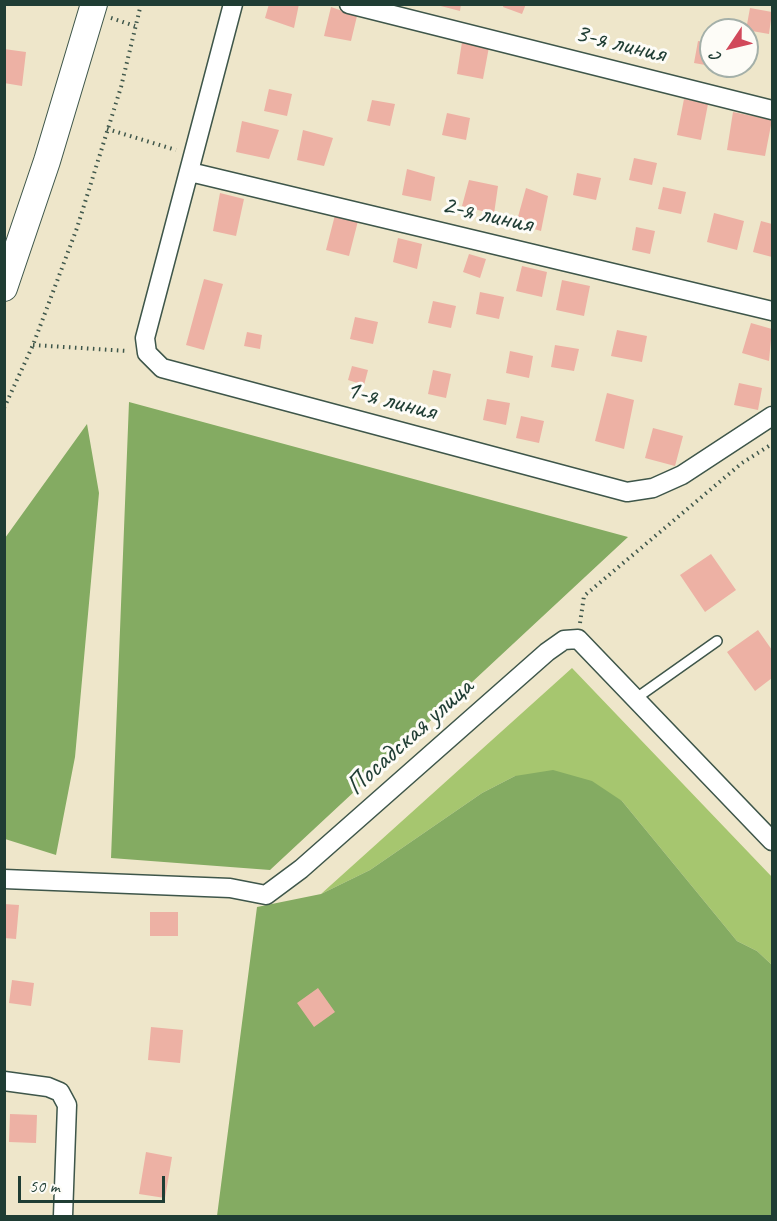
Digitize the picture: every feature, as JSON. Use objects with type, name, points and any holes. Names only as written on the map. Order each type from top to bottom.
[{"type":"main road","points":[[4,288],[44,171],[94,4]]},
{"type":"street","points":[[147,353],[145,338],[233,4]]},
{"type":"street","name":"3-я линия","points":[[350,4],[772,110]]},
{"type":"street","name":"2-я линия","points":[[192,163],[772,311]]},
{"type":"street","name":"1-я линия","points":[[147,353],[162,368],[627,492],[653,488],[682,476],[772,416]]},
{"type":"street","points":[[578,639],[772,841]]},
{"type":"street","name":"Посадская улица","points":[[4,879],[231,888],[266,895],[301,869],[546,652],[564,640],[578,639]]},
{"type":"street","points":[[4,1081],[60,1092],[67,1105],[63,1216]]},
{"type":"lane","points":[[635,699],[717,641]]},
{"type":"path","points":[[4,408],[33,345],[77,228],[141,4]]},
{"type":"path","points":[[107,129],[192,163]]},
{"type":"path","points":[[33,345],[147,353]]},
{"type":"path","points":[[578,639],[584,596],[742,463],[772,444]]},
{"type":"green space","points":[[129,402],[628,537],[270,870],[111,858]]},
{"type":"green space","points":[[87,424],[99,493],[75,757],[56,855],[5,839],[5,538]]},
{"type":"green space","points":[[572,668],[772,877],[772,965],[757,951],[737,941],[622,801],[515,776],[482,793],[370,870],[321,894]]},
{"type":"green space","points":[[553,770],[592,781],[622,801],[737,941],[757,951],[772,965],[772,1216],[217,1216],[257,907],[321,894],[370,870],[482,793],[515,776]]},
{"type":"building","points":[[269,4],[299,4],[294,28],[265,18]]},
{"type":"building","points":[[433,4],[461,4],[460,11]]},
{"type":"building","points":[[504,4],[526,4],[522,14],[503,7]]},
{"type":"building","points":[[331,7],[357,16],[351,41],[324,36]]},
{"type":"building","points":[[750,8],[772,12],[769,34],[759,32],[759,18],[748,18]]},
{"type":"building","points":[[698,41],[699,41],[699,64],[694,63]]},
{"type":"building","points":[[462,42],[489,47],[483,79],[457,74]]},
{"type":"building","points":[[4,49],[26,52],[22,86],[4,83]]},
{"type":"building","points":[[269,89],[292,94],[287,116],[264,111]]},
{"type":"building","points":[[684,99],[708,104],[701,140],[677,135]]},
{"type":"building","points":[[372,100],[395,104],[390,126],[367,121]]},
{"type":"building","points":[[733,112],[772,120],[765,156],[727,150]]},
{"type":"building","points":[[447,113],[470,118],[466,140],[442,135]]},
{"type":"building","points":[[242,121],[279,130],[269,159],[236,152]]},
{"type":"building","points":[[303,130],[333,138],[324,166],[297,160]]},
{"type":"building","points":[[634,158],[657,163],[652,185],[629,180]]},
{"type":"building","points":[[407,169],[435,177],[431,201],[402,195]]},
{"type":"building","points":[[577,173],[601,178],[596,200],[573,195]]},
{"type":"building","points":[[469,180],[498,186],[494,214],[462,206]]},
{"type":"building","points":[[663,187],[686,192],[681,214],[658,209]]},
{"type":"building","points":[[526,188],[548,196],[541,231],[516,224]]},
{"type":"building","points":[[220,193],[244,199],[236,236],[213,231]]},
{"type":"building","points":[[714,213],[744,221],[737,250],[707,242]]},
{"type":"building","points":[[335,215],[358,221],[349,256],[326,250]]},
{"type":"building","points":[[761,221],[772,224],[772,257],[753,252]]},
{"type":"building","points":[[636,227],[655,231],[650,254],[632,250]]},
{"type":"building","points":[[398,238],[422,244],[417,269],[393,262]]},
{"type":"building","points":[[469,254],[486,259],[480,278],[463,272]]},
{"type":"building","points":[[522,266],[547,272],[542,297],[516,291]]},
{"type":"building","points":[[204,279],[223,284],[204,350],[186,345]]},
{"type":"building","points":[[562,280],[590,286],[584,316],[556,310]]},
{"type":"building","points":[[480,292],[504,297],[499,319],[476,314]]},
{"type":"building","points":[[433,301],[456,306],[451,328],[428,323]]},
{"type":"building","points":[[355,317],[378,322],[373,344],[350,339]]},
{"type":"building","points":[[751,323],[772,329],[769,361],[742,353]]},
{"type":"building","points":[[617,330],[647,336],[642,362],[611,356]]},
{"type":"building","points":[[247,332],[262,335],[260,349],[244,346]]},
{"type":"building","points":[[555,345],[579,349],[574,371],[551,367]]},
{"type":"building","points":[[510,351],[533,356],[529,378],[506,373]]},
{"type":"building","points":[[352,366],[368,370],[364,385],[348,380]]},
{"type":"building","points":[[433,370],[451,374],[446,398],[428,394]]},
{"type":"building","points":[[739,383],[762,388],[758,410],[734,405]]},
{"type":"building","points":[[607,393],[634,400],[624,449],[595,441]]},
{"type":"building","points":[[487,399],[510,403],[506,425],[483,420]]},
{"type":"building","points":[[521,416],[544,421],[539,443],[516,438]]},
{"type":"building","points":[[653,428],[683,436],[675,466],[645,458]]},
{"type":"building","points":[[711,554],[736,590],[705,612],[680,575]]},
{"type":"building","points":[[758,630],[772,650],[772,678],[755,691],[727,652]]},
{"type":"building","points":[[4,904],[19,905],[16,939],[4,938]]},
{"type":"building","points":[[150,912],[178,912],[178,936],[150,936]]},
{"type":"building","points":[[12,980],[34,983],[31,1006],[9,1003]]},
{"type":"building","points":[[318,988],[335,1012],[314,1027],[297,1003]]},
{"type":"building","points":[[151,1027],[183,1030],[180,1063],[148,1060]]},
{"type":"building","points":[[10,1114],[37,1115],[36,1143],[9,1142]]},
{"type":"building","points":[[146,1152],[172,1157],[165,1198],[139,1194]]}]
